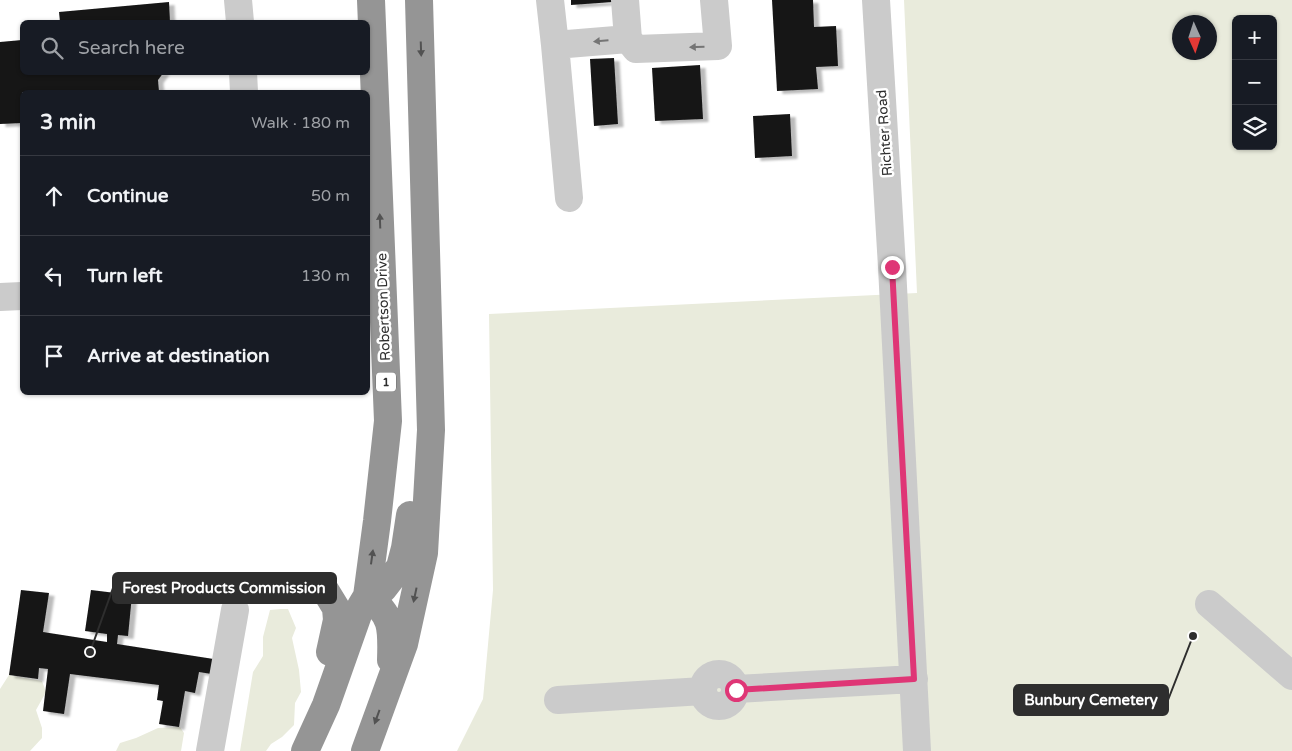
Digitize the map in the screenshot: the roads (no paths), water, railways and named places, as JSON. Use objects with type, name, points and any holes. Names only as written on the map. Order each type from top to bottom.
[{"type":"highway","name":"Robertson Drive","points":[[305,751],[326,705],[361,606],[367,596],[388,421],[371,0]]},
{"type":"highway","points":[[364,751],[404,644],[424,553],[431,430],[419,0]]},
{"type":"highway","points":[[390,684],[392,638],[388,618],[379,605],[367,596],[383,589],[400,567],[405,548],[416,456],[421,334],[428,289]]},
{"type":"highway","points":[[298,751],[322,680],[337,620],[336,608],[326,590]]},
{"type":"street","points":[[238,0],[240,20]]},
{"type":"street","points":[[550,0],[569,198]]},
{"type":"street","points":[[625,0],[628,39],[636,49],[718,46],[714,0]]},
{"type":"street","name":"Richter Road","points":[[876,0],[917,751]]},
{"type":"street","points":[[555,45],[628,39]]},
{"type":"street","points":[[243,75],[244,90]]},
{"type":"street","points":[[0,297],[20,296]]},
{"type":"street","points":[[1209,604],[1292,676]]},
{"type":"street","points":[[210,751],[235,610]]},
{"type":"street","points":[[558,700],[703,691],[704,684],[708,678],[715,674],[729,677],[734,683],[736,690],[914,679]]},
{"type":"place","name":"Bunbury Cemetery","points":[[1193,636]]},
{"type":"place","name":"Forest Products Commission","points":[[90,652]]}]
